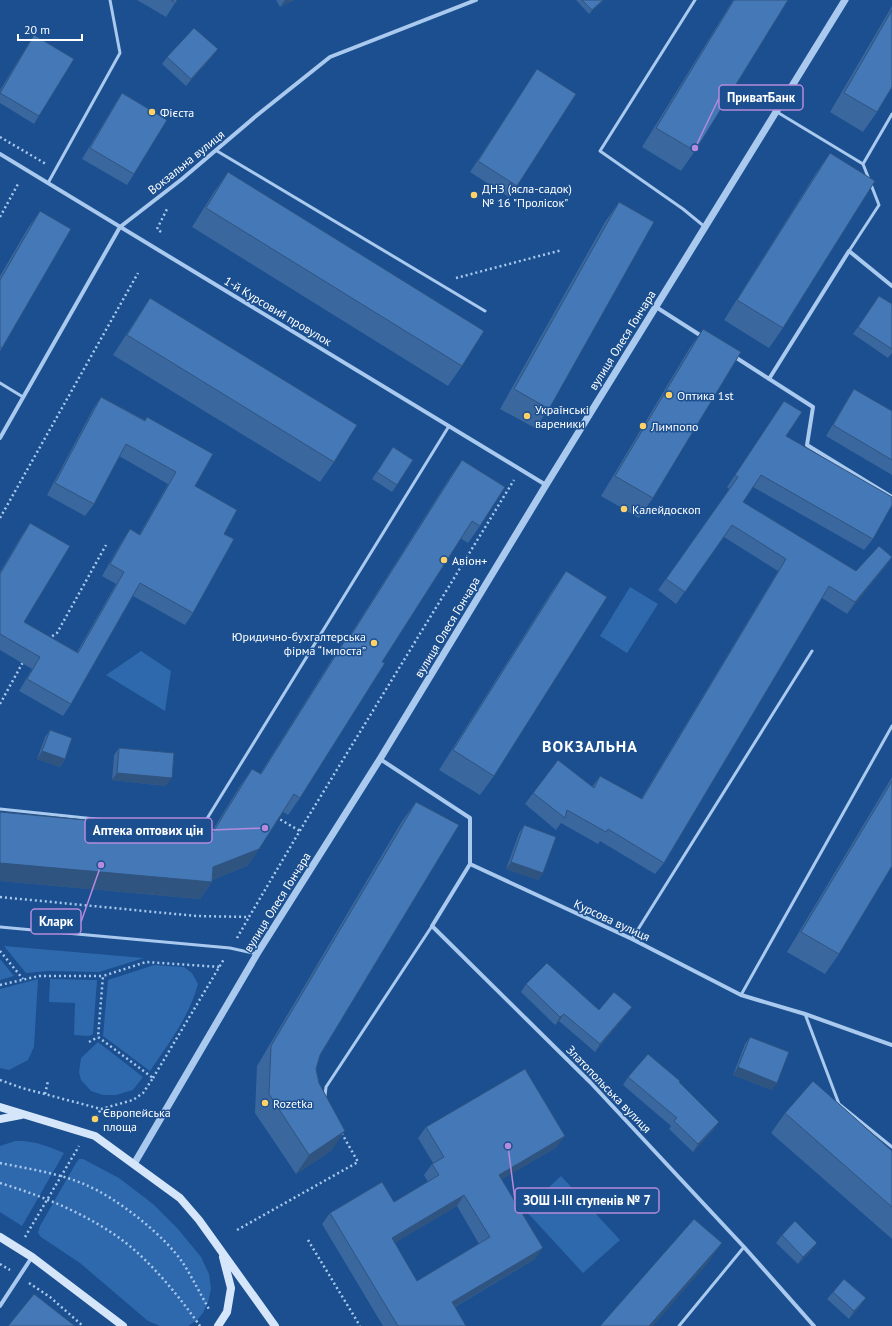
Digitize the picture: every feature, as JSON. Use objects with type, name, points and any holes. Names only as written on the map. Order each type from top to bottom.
[{"type":"main road","points":[[0,1107],[95,1136],[180,1198],[199,1220],[275,1326]]},
{"type":"main road","points":[[0,1119],[22,1114]]},
{"type":"main road","points":[[0,1237],[32,1257],[123,1326]]},
{"type":"main road","points":[[218,1326],[227,1312],[231,1288],[221,1250]]},
{"type":"street","name":"Вокзальна вулиця","points":[[0,438],[120,227],[216,151],[256,116],[330,57],[476,0]]},
{"type":"street","name":"вулиця Олеся Гончара","points":[[134,1164],[257,954],[380,759],[546,484],[845,0]]},
{"type":"street","name":"1-й Курсовий провулок","points":[[0,154],[546,484]]},
{"type":"street","points":[[769,379],[849,251],[892,286]]},
{"type":"street","points":[[656,307],[710,341]]},
{"type":"street","points":[[730,354],[813,407],[807,444],[892,497]]},
{"type":"street","points":[[380,759],[470,818],[470,864],[432,926]]},
{"type":"street","name":"Курсова вулиця","points":[[470,864],[632,939],[741,995],[804,1014],[892,1045]]},
{"type":"street","name":"Златопольська вулиця","points":[[432,926],[590,1082],[744,1247],[814,1326]]},
{"type":"street","points":[[0,1306],[32,1257]]},
{"type":"lane","points":[[48,183],[120,53],[110,0]]},
{"type":"lane","points":[[695,0],[600,151],[683,209],[705,227]]},
{"type":"lane","points":[[777,112],[864,164],[878,205],[849,251]]},
{"type":"lane","points":[[864,164],[892,114]]},
{"type":"lane","points":[[216,151],[485,310]]},
{"type":"lane","points":[[0,383],[23,397]]},
{"type":"lane","points":[[0,809],[200,830],[449,426]]},
{"type":"lane","points":[[632,939],[812,651]]},
{"type":"lane","points":[[741,995],[892,726]]},
{"type":"lane","points":[[324,1103],[326,1087],[432,926]]},
{"type":"lane","points":[[0,927],[230,948],[257,954]]},
{"type":"lane","points":[[804,1014],[839,1104],[892,1147]]},
{"type":"lane","points":[[679,1326],[744,1247]]},
{"type":"path","points":[[0,137],[56,169]]},
{"type":"path","points":[[0,217],[18,184]]},
{"type":"path","points":[[438,283],[562,250]]},
{"type":"path","points":[[0,518],[138,273]]},
{"type":"path","points":[[0,1080],[101,1109],[133,1100],[142,1093],[153,1078],[300,832],[521,469]]},
{"type":"path","points":[[45,640],[56,633],[106,545]]},
{"type":"path","points":[[0,704],[25,658]]},
{"type":"path","points":[[273,815],[300,832]]},
{"type":"path","points":[[0,897],[196,916],[249,917]]},
{"type":"path","points":[[0,950],[24,979]]},
{"type":"path","points":[[0,985],[39,976],[103,976],[146,962],[220,966]]},
{"type":"path","points":[[98,1037],[103,976]]},
{"type":"path","points":[[98,1037],[153,1078]]},
{"type":"path","points":[[89,1042],[98,1037]]},
{"type":"path","points":[[45,1094],[48,1081]]},
{"type":"path","points":[[7,1268],[101,1109]]},
{"type":"path","points":[[237,1230],[358,1162],[339,1129]]},
{"type":"path","points":[[0,1163],[61,1176],[87,1185],[117,1202],[163,1239],[182,1263],[211,1314]]},
{"type":"path","points":[[0,1183],[48,1199],[84,1217],[119,1238],[150,1265],[200,1326]]},
{"type":"path","points":[[308,1240],[360,1326]]},
{"type":"path","points":[[0,1264],[50,1297],[83,1326]]},
{"type":"shaded area","points":[[630,587],[658,604],[627,653],[600,636]]},
{"type":"shaded area","points":[[141,651],[171,671],[165,711],[106,675]]},
{"type":"shaded area","points":[[4,946],[144,958],[99,972],[47,971],[26,973]]},
{"type":"shaded area","points":[[0,959],[14,976],[0,980]]},
{"type":"shaded area","points":[[154,965],[184,967],[192,973],[198,984],[184,1019],[150,1071],[103,1036],[108,980]]},
{"type":"shaded area","points":[[38,979],[34,1047],[28,1060],[9,1070],[0,1068],[0,989]]},
{"type":"shaded area","points":[[50,979],[97,980],[93,1034],[89,1036],[74,1035],[75,1003],[49,1002]]},
{"type":"shaded area","points":[[98,1042],[143,1077],[133,1090],[116,1095],[103,1095],[91,1091],[81,1080],[79,1072],[81,1058]]},
{"type":"shaded area","points":[[15,1141],[34,1143],[64,1153],[22,1226],[0,1212],[0,1146]]},
{"type":"shaded area","points":[[79,1159],[83,1159],[119,1178],[153,1204],[178,1229],[201,1257],[209,1274],[211,1289],[208,1302],[203,1313],[197,1320],[188,1326],[160,1326],[148,1321],[80,1263],[41,1237],[38,1233],[40,1226]]},
{"type":"shaded area","points":[[561,1176],[620,1240],[583,1273],[525,1210]]},
{"type":"building","points":[[582,0],[603,0],[592,10]]},
{"type":"building","points":[[734,0],[788,0],[695,151],[656,128]]},
{"type":"building","points":[[892,10],[892,87],[877,112],[844,93]]},
{"type":"building","points":[[194,28],[218,49],[191,79],[167,57]]},
{"type":"building","points":[[34,35],[74,59],[39,116],[0,93]]},
{"type":"building","points":[[537,69],[576,94],[517,186],[478,161]]},
{"type":"building","points":[[122,93],[167,120],[134,174],[90,148]]},
{"type":"building","points":[[830,153],[875,181],[783,328],[737,300]]},
{"type":"building","points":[[228,172],[484,331],[462,366],[206,208]]},
{"type":"building","points":[[619,202],[654,222],[549,409],[514,389]]},
{"type":"building","points":[[40,211],[71,229],[2,348],[0,347],[0,280]]},
{"type":"building","points":[[879,296],[892,304],[892,349],[858,327]]},
{"type":"building","points":[[150,298],[357,425],[334,462],[127,335]]},
{"type":"building","points":[[703,329],[741,352],[653,498],[615,476]]},
{"type":"building","points":[[854,389],[892,411],[892,460],[833,425]]},
{"type":"building","points":[[101,397],[145,421],[147,417],[213,454],[195,486],[237,510],[224,534],[234,539],[193,613],[140,583],[71,704],[27,679],[40,657],[0,634],[0,574],[30,523],[70,546],[24,622],[78,653],[124,572],[110,564],[130,529],[140,535],[176,472],[126,444],[94,504],[55,483]]},
{"type":"building","points":[[784,401],[802,412],[786,436],[892,497],[892,505],[873,539],[761,475],[743,502],[856,571],[879,546],[892,557],[855,602],[829,586],[664,863],[608,829],[606,832],[567,810],[565,818],[533,793],[558,760],[594,788],[600,776],[642,799],[786,559],[732,525],[685,592],[666,579],[738,477],[735,475]]},
{"type":"building","points":[[393,447],[413,460],[397,485],[377,472]]},
{"type":"building","points":[[462,460],[505,487],[480,526],[472,521],[382,662],[385,663],[300,798],[294,794],[259,849],[213,867],[212,882],[0,863],[0,812],[213,832],[252,769],[261,774]]},
{"type":"building","points":[[566,571],[607,597],[494,776],[453,750]]},
{"type":"building","points":[[50,730],[72,738],[65,759],[42,751]]},
{"type":"building","points":[[119,748],[174,753],[172,778],[117,773]]},
{"type":"building","points":[[892,781],[892,866],[839,954],[801,932]]},
{"type":"building","points":[[416,802],[459,825],[320,1055],[316,1069],[319,1083],[345,1131],[309,1155],[269,1094],[271,1046]]},
{"type":"building","points":[[524,825],[556,837],[543,873],[511,862]]},
{"type":"building","points":[[547,963],[599,1010],[614,992],[632,1007],[600,1044],[564,1014],[560,1017],[526,984]]},
{"type":"building","points":[[750,1037],[789,1052],[777,1083],[738,1067]]},
{"type":"building","points":[[648,1054],[680,1081],[679,1082],[719,1122],[698,1144],[674,1121],[677,1118],[628,1077]]},
{"type":"building","points":[[525,1069],[565,1136],[499,1175],[543,1248],[452,1302],[466,1326],[398,1326],[330,1213],[382,1182],[394,1202],[439,1175],[432,1164],[444,1157],[426,1127]],"holes":[[[464,1195],[490,1237],[417,1281],[392,1238]]]},
{"type":"building","points":[[813,1081],[892,1151],[892,1207],[785,1113]]},
{"type":"building","points":[[694,1219],[722,1243],[649,1326],[600,1326]]},
{"type":"building","points":[[795,1221],[817,1243],[803,1257],[782,1235]]},
{"type":"building","points":[[844,1279],[866,1298],[854,1311],[833,1292]]},
{"type":"building","points":[[34,1294],[75,1326],[8,1326]]},
{"type":"place","name":"Фієста","points":[[152,112]]},
{"type":"place","name":"ПриватБанк","points":[[695,148]]},
{"type":"place","name":"ДНЗ (ясла-садок) № 16 \"Пролісок\"","points":[[474,195]]},
{"type":"place","name":"Оптика 1st","points":[[669,395]]},
{"type":"place","name":"Українські вареники","points":[[527,416]]},
{"type":"place","name":"Лимпопо","points":[[643,426]]},
{"type":"place","name":"Калейдоскоп","points":[[624,509]]},
{"type":"place","name":"Авіон+","points":[[444,560]]},
{"type":"place","name":"Юридично-бухгалтерська фірма “Імпоста”","points":[[374,643]]},
{"type":"place","name":"Аптека оптових цін","points":[[265,828]]},
{"type":"place","name":"Кларк","points":[[101,865]]},
{"type":"place","name":"Rozetka","points":[[265,1103]]},
{"type":"place","name":"Європейська площа","points":[[95,1119]]},
{"type":"place","name":"ЗОШ І-ІІІ ступенів № 7","points":[[508,1146]]},
{"type":"district","name":"ВОКЗАЛЬНА","points":[[590,746]]}]
